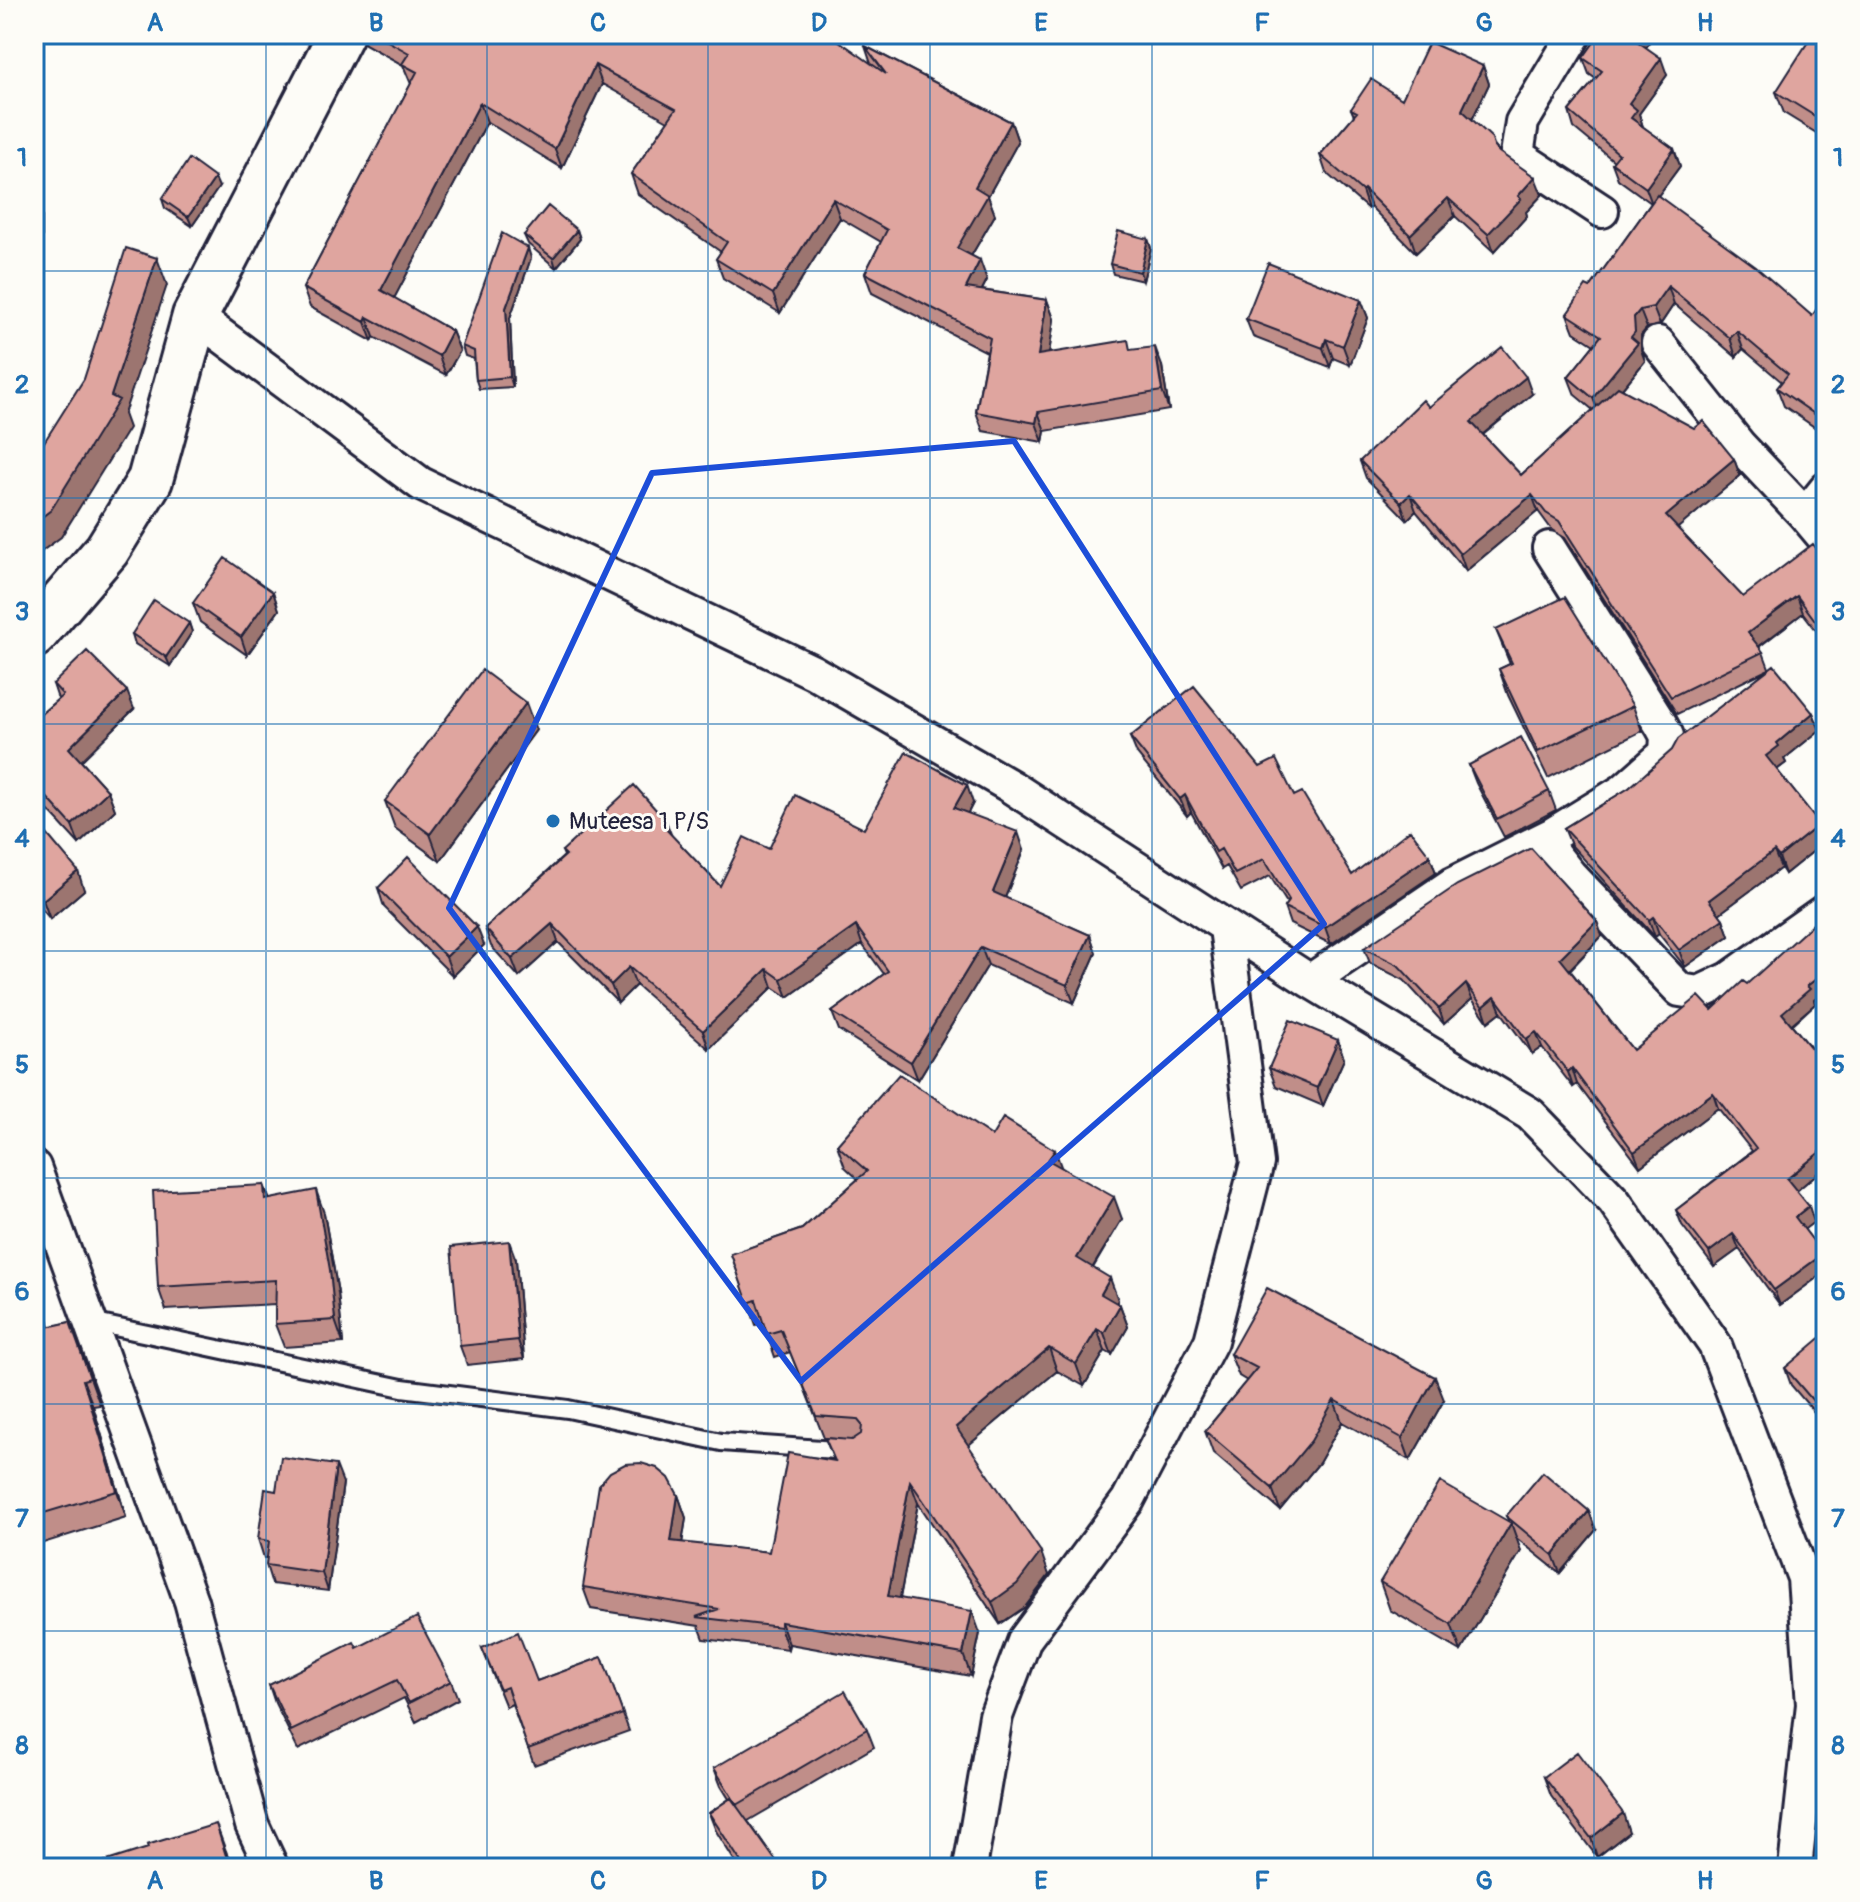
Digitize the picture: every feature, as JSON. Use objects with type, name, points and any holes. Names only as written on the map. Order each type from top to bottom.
[{"type":"street","points":[[34,635],[107,550],[150,480],[195,316],[341,34]]},
{"type":"street","points":[[1575,34],[1522,122],[1517,155],[1602,211]]},
{"type":"street","points":[[195,316],[421,484],[813,672],[1010,786],[1310,981],[1530,1114],[1614,1201],[1715,1345],[1804,1578],[1817,1620],[1813,1704],[1795,1868]]},
{"type":"street","points":[[1658,343],[1739,445],[1826,540]]},
{"type":"street","points":[[1805,515],[1826,489]]},
{"type":"street","points":[[1310,981],[1453,884],[1542,840],[1623,791],[1666,753],[1667,736],[1549,548]]},
{"type":"street","points":[[1542,840],[1570,875],[1680,990],[1699,993],[1729,979],[1826,910]]},
{"type":"street","points":[[970,1868],[996,1716],[1025,1639],[1128,1500],[1211,1341],[1257,1163],[1226,928]]},
{"type":"street","points":[[34,1167],[191,1601],[252,1825],[272,1868]]},
{"type":"lane","points":[[91,1322],[402,1388],[568,1409],[721,1442],[860,1451]]},
{"type":"highlighted area","points":[[1014,441],[1324,924],[801,1381],[449,908],[652,473]]},
{"type":"building","points":[[375,34],[829,34],[886,74],[865,46],[1011,122],[975,187],[988,195],[957,248],[980,260],[966,288],[1047,300],[1038,355],[1128,340],[1130,350],[1155,347],[1162,391],[1038,412],[1036,423],[976,412],[990,338],[865,273],[887,230],[833,199],[773,294],[716,259],[727,242],[631,174],[676,109],[595,65],[555,149],[480,103],[381,290],[452,331],[439,356],[367,317],[365,322],[303,288],[417,72],[402,64],[409,53]]},
{"type":"building","points":[[1600,34],[1637,34],[1634,39],[1661,58],[1629,103],[1637,110],[1631,118],[1674,149],[1646,188],[1612,163],[1619,154],[1569,111],[1602,71],[1583,58]]},
{"type":"building","points":[[1813,34],[1826,34],[1826,123],[1776,92]]},
{"type":"building","points":[[1429,42],[1483,66],[1462,110],[1492,138],[1499,152],[1535,177],[1518,196],[1521,199],[1488,234],[1448,198],[1410,235],[1364,189],[1362,191],[1320,155],[1357,112],[1351,109],[1371,79],[1402,99]]},
{"type":"building","points":[[189,159],[215,178],[188,217],[162,199]]},
{"type":"building","points":[[1657,195],[1756,267],[1812,316],[1822,301],[1826,304],[1826,422],[1777,388],[1788,374],[1737,331],[1730,338],[1668,286],[1653,307],[1640,310],[1634,317],[1635,332],[1631,337],[1638,343],[1593,398],[1568,377],[1601,336],[1567,314],[1586,286],[1590,288]]},
{"type":"building","points":[[548,206],[577,230],[553,258],[524,235]]},
{"type":"building","points":[[1118,231],[1148,239],[1140,272],[1110,264]]},
{"type":"building","points":[[502,233],[528,248],[506,308],[510,377],[476,380],[474,351],[462,346]]},
{"type":"building","points":[[126,248],[157,258],[111,396],[119,400],[51,510],[34,523],[34,458],[84,379]]},
{"type":"building","points":[[1268,263],[1361,300],[1343,346],[1326,339],[1323,348],[1246,319]]},
{"type":"building","points":[[1502,347],[1526,377],[1471,422],[1521,475],[1618,387],[1694,428],[1703,421],[1734,459],[1666,516],[1743,597],[1813,544],[1826,561],[1826,635],[1797,596],[1748,633],[1763,652],[1671,697],[1559,521],[1546,513],[1532,495],[1460,554],[1410,494],[1401,503],[1360,461],[1423,400],[1429,407]]},
{"type":"building","points":[[225,558],[273,592],[241,637],[193,603]]},
{"type":"building","points":[[1565,597],[1633,706],[1538,752],[1499,669],[1512,663],[1496,630]]},
{"type":"building","points":[[154,600],[189,623],[166,657],[132,634]]},
{"type":"building","points":[[87,651],[127,691],[69,748],[108,791],[72,825],[34,783],[34,720],[63,695],[53,684]]},
{"type":"building","points":[[1774,665],[1813,713],[1766,756],[1820,824],[1779,857],[1774,851],[1709,900],[1723,919],[1679,950],[1653,917],[1649,920],[1564,828],[1629,788],[1672,750],[1678,739]]},
{"type":"building","points":[[482,670],[526,703],[430,834],[385,801]]},
{"type":"building","points":[[1194,686],[1260,767],[1276,759],[1294,796],[1302,792],[1352,875],[1410,830],[1430,856],[1325,927],[1284,907],[1289,900],[1264,859],[1235,874],[1221,849],[1216,852],[1185,795],[1180,799],[1130,737]]},
{"type":"building","points":[[1521,737],[1549,791],[1497,819],[1469,765]]},
{"type":"building","points":[[906,752],[967,785],[954,808],[1018,832],[993,892],[1090,935],[1067,985],[981,947],[911,1062],[832,1012],[888,971],[856,926],[781,979],[767,969],[703,1031],[629,967],[611,985],[552,924],[512,959],[485,928],[566,855],[562,851],[634,785],[666,821],[662,825],[720,886],[744,837],[769,849],[795,795],[864,829]]},
{"type":"building","points":[[46,833],[78,871],[43,900],[34,889],[34,843]]},
{"type":"building","points":[[1531,848],[1597,921],[1560,958],[1633,1050],[1699,996],[1712,1010],[1743,981],[1747,984],[1813,924],[1826,937],[1826,971],[1782,1013],[1826,1066],[1826,1147],[1787,1179],[1809,1206],[1795,1217],[1823,1254],[1774,1290],[1733,1234],[1709,1252],[1676,1210],[1756,1149],[1713,1093],[1634,1152],[1572,1068],[1568,1072],[1536,1032],[1526,1039],[1495,997],[1483,1007],[1466,984],[1439,1009],[1398,965],[1364,948],[1457,885]]},
{"type":"building","points":[[408,857],[477,927],[446,957],[378,888]]},
{"type":"building","points":[[1290,1020],[1338,1040],[1317,1088],[1269,1068]]},
{"type":"building","points":[[899,1074],[992,1136],[1003,1118],[1055,1150],[1048,1160],[1114,1197],[1077,1258],[1110,1278],[1101,1294],[1120,1305],[1104,1333],[1097,1329],[1076,1364],[1049,1348],[956,1427],[1041,1552],[1017,1584],[992,1602],[910,1481],[888,1596],[972,1611],[963,1654],[781,1622],[780,1627],[696,1617],[719,1609],[583,1587],[599,1485],[610,1472],[625,1464],[641,1463],[657,1468],[669,1478],[678,1495],[671,1541],[769,1552],[788,1453],[835,1461],[825,1438],[852,1440],[861,1434],[862,1425],[857,1419],[816,1416],[781,1330],[767,1334],[756,1300],[748,1303],[731,1254],[802,1229],[867,1171],[837,1145]]},
{"type":"building","points":[[264,1185],[265,1200],[316,1190],[335,1320],[275,1324],[276,1280],[158,1287],[153,1191]]},
{"type":"building","points":[[509,1241],[518,1340],[460,1346],[451,1247]]},
{"type":"building","points":[[34,1274],[47,1327],[70,1322],[90,1378],[83,1380],[117,1491],[34,1516]]},
{"type":"building","points":[[1267,1288],[1435,1377],[1402,1438],[1334,1400],[1311,1441],[1272,1488],[1205,1431],[1257,1368],[1230,1354]]},
{"type":"building","points":[[1826,1335],[1826,1416],[1785,1368]]},
{"type":"building","points":[[281,1457],[336,1465],[322,1573],[266,1565],[269,1541],[258,1539],[265,1489],[276,1491]]},
{"type":"building","points":[[1543,1472],[1589,1511],[1553,1555],[1506,1516]]},
{"type":"building","points":[[1440,1482],[1511,1523],[1451,1624],[1380,1582]]},
{"type":"building","points":[[417,1617],[451,1681],[409,1703],[397,1680],[291,1731],[269,1685],[354,1642],[357,1648]]},
{"type":"building","points":[[518,1632],[537,1681],[602,1657],[623,1714],[528,1749],[507,1687],[500,1690],[482,1648]]},
{"type":"building","points":[[845,1691],[867,1729],[737,1805],[714,1768]]},
{"type":"building","points":[[1577,1752],[1623,1813],[1591,1838],[1544,1777]]},
{"type":"building","points":[[731,1798],[781,1868],[745,1868],[709,1813]]},
{"type":"building","points":[[216,1824],[227,1859],[218,1861],[220,1868],[91,1868],[148,1848],[147,1845]]},
{"type":"place","name":"Muteesa 1 P/S","points":[[553,821]]}]
